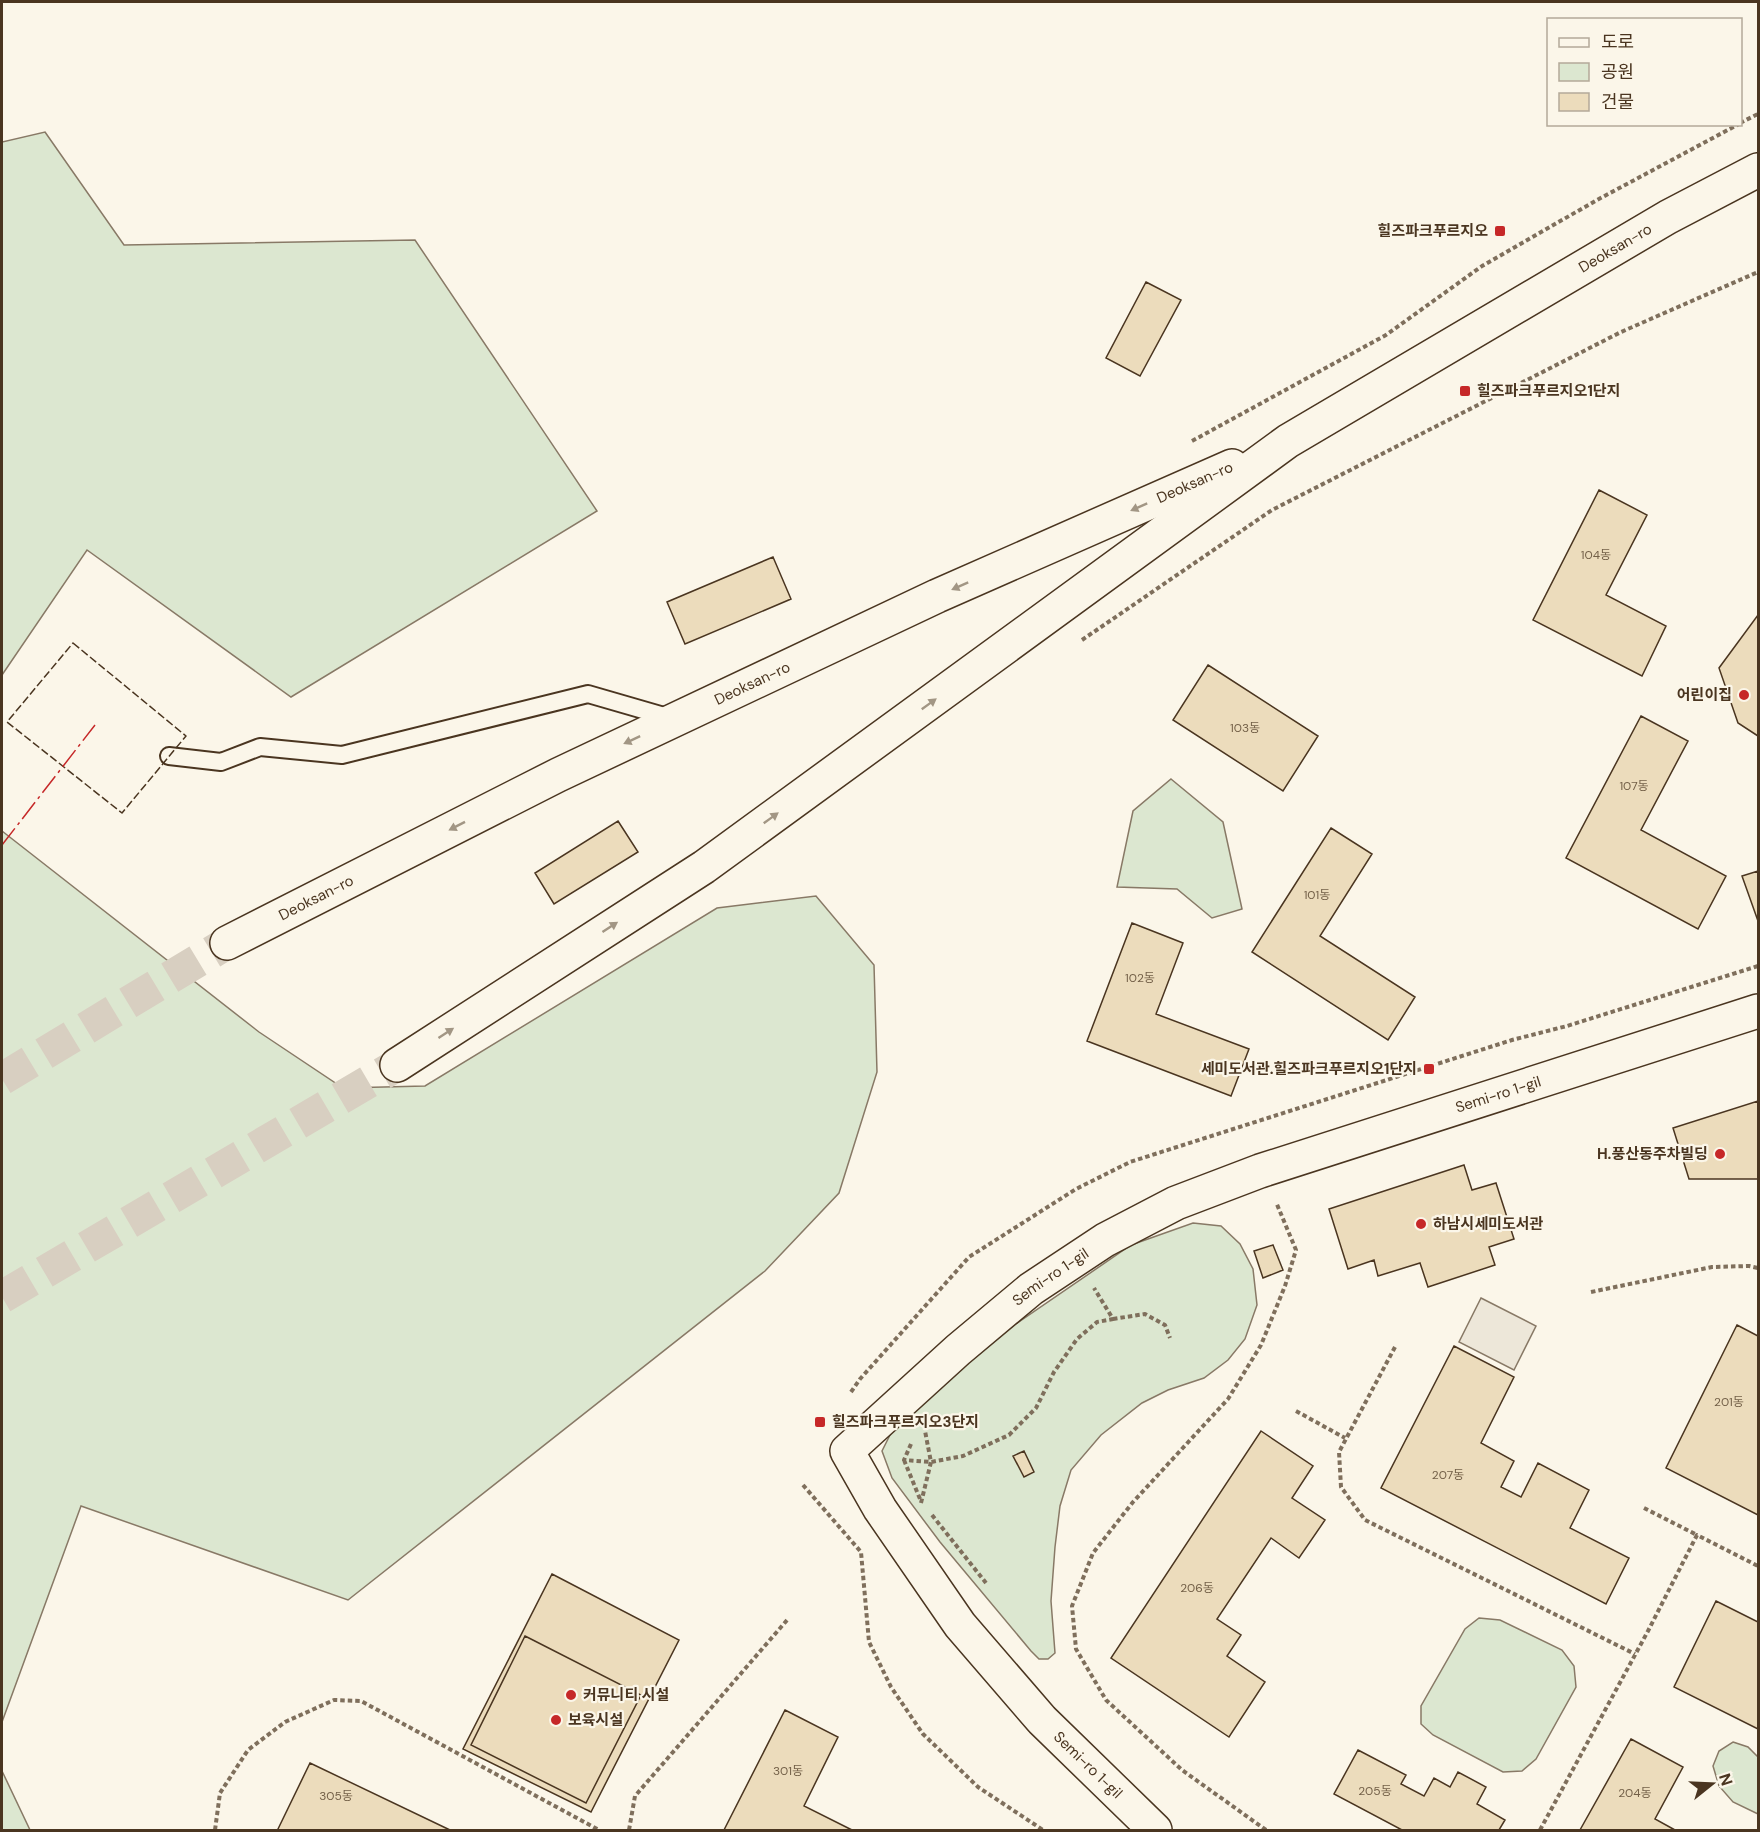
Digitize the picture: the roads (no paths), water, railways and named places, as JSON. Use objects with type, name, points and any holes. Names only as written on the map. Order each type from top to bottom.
[{"type":"main road","name":"Deoksan-ro","points":[[397,1065],[704,867],[1288,441],[1668,217],[1758,170]]},
{"type":"main road","name":"Deoksan-ro","points":[[227,943],[558,775],[675,719],[937,596],[1288,441]]},
{"type":"main road","name":"Semi-ro 1-gil","points":[[1155,1830],[1042,1720],[960,1625],[880,1509],[847,1451],[958,1350],[1031,1289],[1106,1240],[1176,1203],[1260,1171],[1758,1011]]},
{"type":"lane","points":[[169,756],[221,762],[260,747],[342,755],[588,694],[675,719]]},
{"type":"tunnel","points":[[2,1079],[227,943]]},
{"type":"tunnel","points":[[2,1297],[397,1065]]},
{"type":"place","name":"힐즈파크푸르지오","points":[[1500,231]]},
{"type":"place","name":"힐즈파크푸르지오1단지","points":[[1465,391]]},
{"type":"place","name":"어린이집","points":[[1744,695]]},
{"type":"place","name":"세미도서관.힐즈파크푸르지오1단지","points":[[1429,1069]]},
{"type":"place","name":"H.풍산동주차빌딩","points":[[1720,1154]]},
{"type":"place","name":"하남시세미도서관","points":[[1421,1224]]},
{"type":"place","name":"힐즈파크푸르지오3단지","points":[[820,1422]]},
{"type":"place","name":"커뮤니티 시설","points":[[571,1695]]},
{"type":"place","name":"보육시설","points":[[556,1720]]}]
